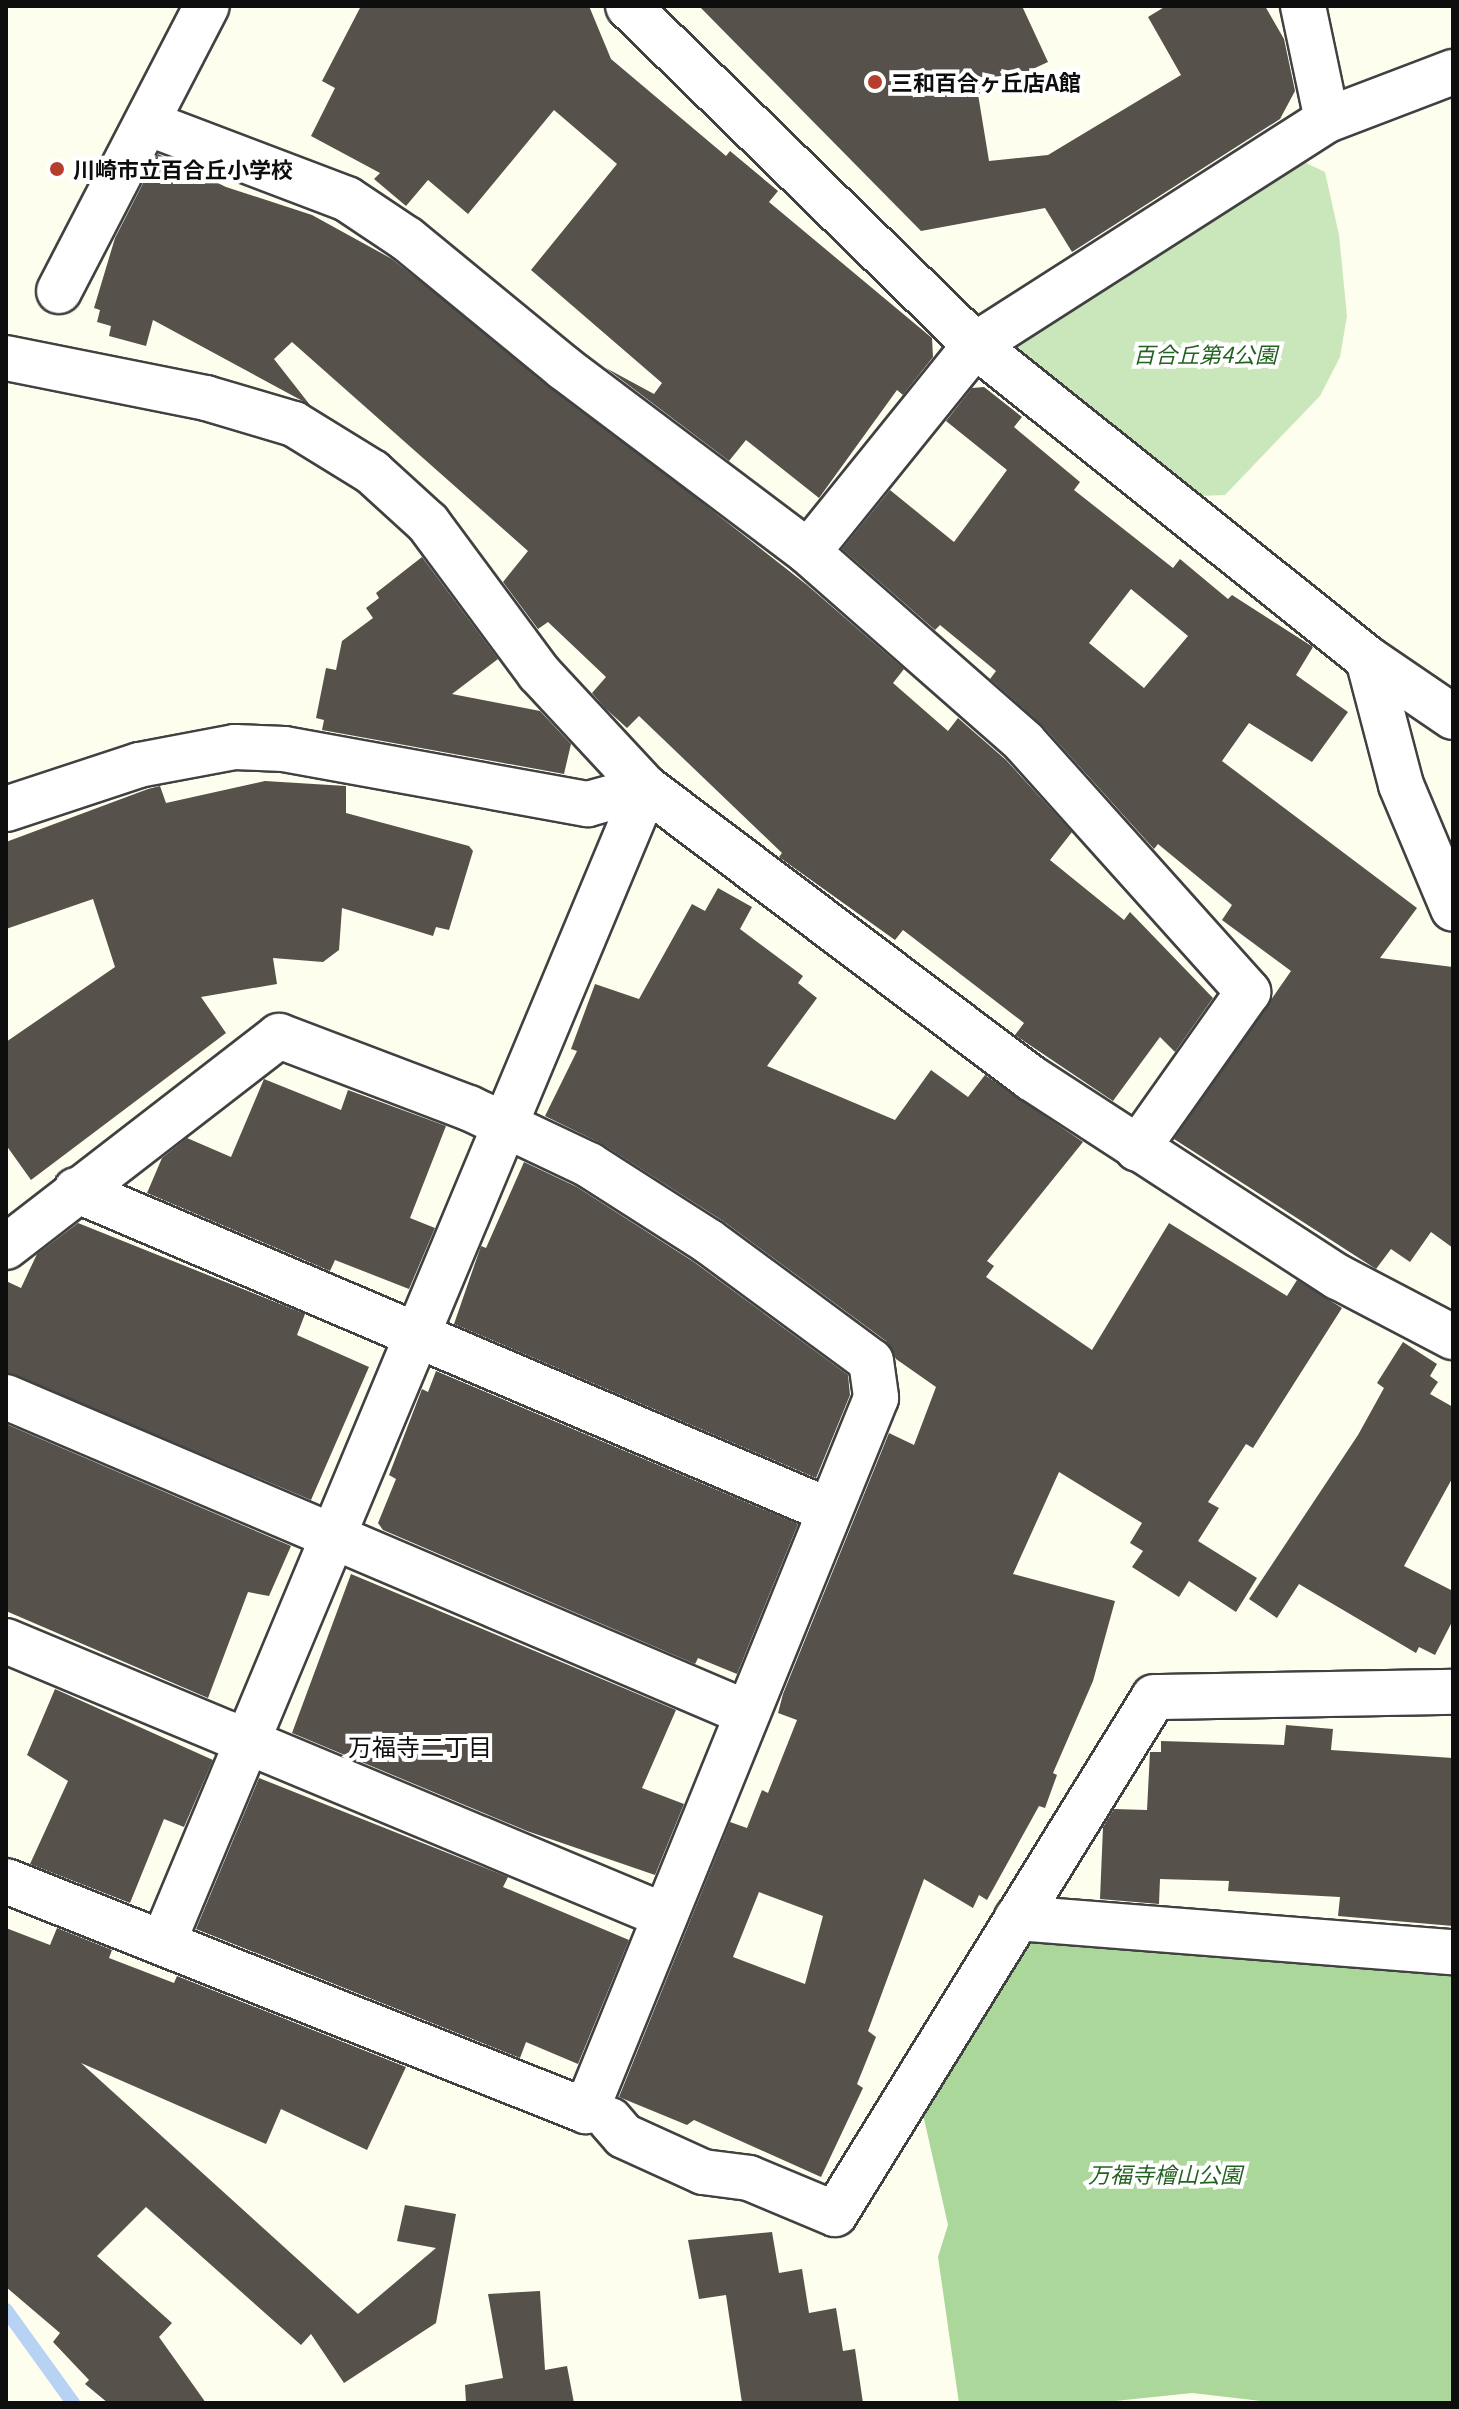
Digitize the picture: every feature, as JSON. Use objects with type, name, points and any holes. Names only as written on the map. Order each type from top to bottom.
[{"type":"street","points":[[59,291],[207,6]]},
{"type":"street","points":[[628,6],[975,345],[1368,659],[1453,717]]},
{"type":"street","points":[[1303,6],[1327,120]]},
{"type":"street","points":[[808,552],[975,345],[1327,120],[1453,72]]},
{"type":"street","points":[[147,123],[347,199],[808,552],[1024,742],[1248,992],[1137,1149]]},
{"type":"street","points":[[6,358],[206,398],[294,424],[372,472],[428,523],[539,673],[646,788],[1031,1078],[1338,1277],[1453,1337]]},
{"type":"street","points":[[1368,659],[1401,785],[1453,909]]},
{"type":"street","points":[[6,809],[139,765],[235,747],[284,749],[588,804],[646,788]]},
{"type":"street","points":[[163,1943],[646,788]]},
{"type":"street","points":[[6,1247],[279,1036],[505,1123],[589,1165],[708,1241],[871,1361],[876,1398],[586,2111],[6,1881]]},
{"type":"street","points":[[76,1190],[830,1511]]},
{"type":"street","points":[[6,1397],[747,1713]]},
{"type":"street","points":[[6,1641],[665,1916]]},
{"type":"street","points":[[610,2120],[624,2136],[703,2172],[749,2178],[835,2214],[1154,1697],[1453,1692]]},
{"type":"street","points":[[1017,1918],[1453,1952]]},
{"type":"green space","name":"百合丘第4公園","points":[[1304,162],[1325,172],[1339,235],[1347,316],[1340,357],[1320,396],[1225,495],[1201,496],[1013,353],[1017,335]]},
{"type":"green space","name":"万福寺檜山公園","points":[[1036,1941],[1453,1976],[1453,2403],[1279,2403],[1192,2393],[1096,2403],[959,2403],[938,2257],[948,2225],[922,2110],[1014,1952]]},
{"type":"building","points":[[361,6],[589,6],[611,59],[726,156],[730,151],[778,191],[769,202],[932,338],[933,357],[903,395],[897,390],[819,498],[746,440],[729,461],[606,368],[654,394],[662,383],[531,270],[617,164],[554,110],[468,214],[428,180],[406,206],[374,179],[380,173],[311,136],[335,88],[322,81]]},
{"type":"building","points":[[699,6],[1022,6],[1048,62],[978,94],[989,161],[1048,155],[1181,75],[1148,17],[1166,6],[1265,6],[1284,39],[1295,91],[1280,119],[1072,252],[1045,208],[921,231]]},
{"type":"building","points":[[158,154],[226,187],[312,215],[392,259],[807,585],[904,669],[893,683],[948,731],[958,718],[1006,760],[1072,832],[1050,860],[1124,920],[1130,912],[1213,998],[1175,1052],[1160,1037],[1113,1101],[1015,1035],[1024,1023],[903,930],[895,940],[779,857],[782,853],[639,716],[627,728],[605,708],[592,693],[606,677],[548,622],[538,629],[503,582],[528,551],[292,342],[274,359],[310,405],[153,320],[146,346],[109,336],[111,326],[97,322],[100,310],[94,308],[115,238]]},
{"type":"building","points":[[984,387],[1022,417],[1014,427],[1080,482],[1074,490],[1173,568],[1180,559],[1228,599],[1232,595],[1313,647],[1296,675],[1348,712],[1312,762],[1249,723],[1222,761],[1417,908],[1380,958],[1453,967],[1453,1248],[1431,1232],[1410,1262],[1391,1249],[1376,1269],[1174,1139],[1291,971],[1222,920],[1232,905],[1158,844],[1154,849],[1042,725],[990,679],[996,671],[940,625],[935,630],[842,549],[890,490],[954,542],[1007,470],[946,421],[972,388]],"holes":[[[1131,589],[1188,636],[1144,688],[1089,643]]]},
{"type":"building","points":[[422,557],[498,659],[452,694],[540,711],[571,744],[564,774],[322,730],[324,720],[316,718],[326,668],[336,670],[342,641],[373,618],[366,608],[379,598],[376,593]]},
{"type":"building","points":[[265,781],[346,786],[346,813],[469,846],[473,851],[449,930],[436,927],[433,936],[342,908],[339,950],[323,962],[273,958],[277,984],[201,997],[226,1033],[31,1180],[6,1145],[6,1042],[115,967],[93,899],[6,929],[6,842],[160,786],[166,803]]},
{"type":"building","points":[[718,888],[752,907],[740,929],[803,976],[798,983],[817,998],[767,1066],[895,1120],[931,1070],[968,1097],[985,1075],[1083,1142],[987,1261],[994,1266],[986,1277],[1092,1350],[1169,1223],[1287,1296],[1297,1280],[1342,1308],[1253,1448],[1246,1444],[1208,1502],[1219,1508],[1198,1541],[1257,1578],[1236,1612],[1189,1581],[1179,1597],[1132,1567],[1143,1551],[1130,1543],[1142,1523],[1059,1472],[1013,1574],[1115,1601],[1093,1681],[1053,1773],[1057,1775],[1045,1808],[1039,1806],[987,1900],[979,1895],[973,1908],[924,1879],[868,2031],[876,2037],[857,2084],[863,2088],[821,2177],[694,2120],[687,2125],[619,2097],[730,1822],[747,1828],[762,1790],[768,1793],[797,1720],[778,1713],[783,1694],[889,1433],[914,1445],[936,1387],[896,1359],[886,1341],[723,1221],[602,1144],[545,1116],[577,1051],[571,1049],[595,984],[639,999],[692,904],[705,911]],"holes":[[[759,1892],[823,1916],[805,1984],[733,1957]]]},
{"type":"building","points":[[264,1079],[341,1110],[348,1090],[446,1126],[410,1218],[435,1228],[409,1289],[335,1260],[330,1271],[147,1193],[162,1158],[187,1138],[231,1157]]},
{"type":"building","points":[[524,1162],[577,1187],[694,1262],[848,1375],[850,1395],[816,1478],[454,1324],[481,1246],[486,1248]]},
{"type":"building","points":[[78,1223],[305,1314],[297,1335],[369,1367],[311,1500],[6,1372],[6,1281],[21,1288],[37,1254]]},
{"type":"building","points":[[1403,1342],[1437,1364],[1430,1376],[1438,1382],[1430,1394],[1453,1407],[1453,1477],[1404,1566],[1453,1591],[1453,1620],[1435,1655],[1419,1647],[1416,1653],[1299,1584],[1277,1618],[1249,1599],[1358,1435],[1384,1388],[1377,1383]]},
{"type":"building","points":[[436,1371],[798,1524],[737,1674],[698,1658],[695,1664],[383,1530],[378,1523],[396,1479],[389,1475],[422,1389],[428,1392]]},
{"type":"building","points":[[6,1424],[291,1546],[269,1596],[248,1592],[208,1698],[6,1611]]},
{"type":"building","points":[[351,1574],[676,1710],[642,1788],[684,1804],[655,1875],[527,1831],[292,1733]]},
{"type":"building","points":[[55,1689],[213,1760],[184,1827],[164,1819],[130,1903],[30,1864],[68,1781],[27,1755]]},
{"type":"building","points":[[1286,1725],[1333,1729],[1331,1750],[1453,1758],[1453,1926],[1338,1916],[1340,1897],[1228,1891],[1229,1881],[1160,1879],[1159,1904],[1100,1899],[1103,1827],[1114,1809],[1147,1810],[1150,1752],[1161,1752],[1161,1741],[1284,1745]]},
{"type":"building","points":[[259,1778],[508,1877],[503,1887],[629,1940],[578,2064],[526,2042],[520,2058],[196,1929]]},
{"type":"building","points":[[6,1928],[50,1945],[57,1928],[112,1950],[109,1958],[174,1983],[177,1976],[406,2067],[367,2150],[281,2109],[266,2144],[81,2063],[358,2314],[436,2248],[397,2241],[405,2205],[456,2214],[436,2323],[344,2383],[311,2334],[301,2345],[146,2207],[97,2256],[172,2323],[159,2337],[206,2403],[108,2403],[85,2384],[89,2380],[53,2342],[60,2333],[6,2287]]},
{"type":"building","points":[[772,2232],[779,2273],[802,2269],[809,2313],[836,2308],[843,2351],[855,2349],[863,2403],[742,2403],[726,2295],[699,2299],[688,2240]]},
{"type":"building","points":[[540,2291],[545,2370],[567,2366],[574,2403],[466,2403],[465,2385],[503,2378],[488,2294]]},
{"type":"waterway","points":[[6,2310],[73,2403]]},
{"type":"place","name":"三和百合ヶ丘店A館","points":[[875,82]]},
{"type":"place","name":"川崎市立百合丘小学校","points":[[57,169]]},
{"type":"district","name":"万福寺二丁目","points":[[420,1746]]}]
